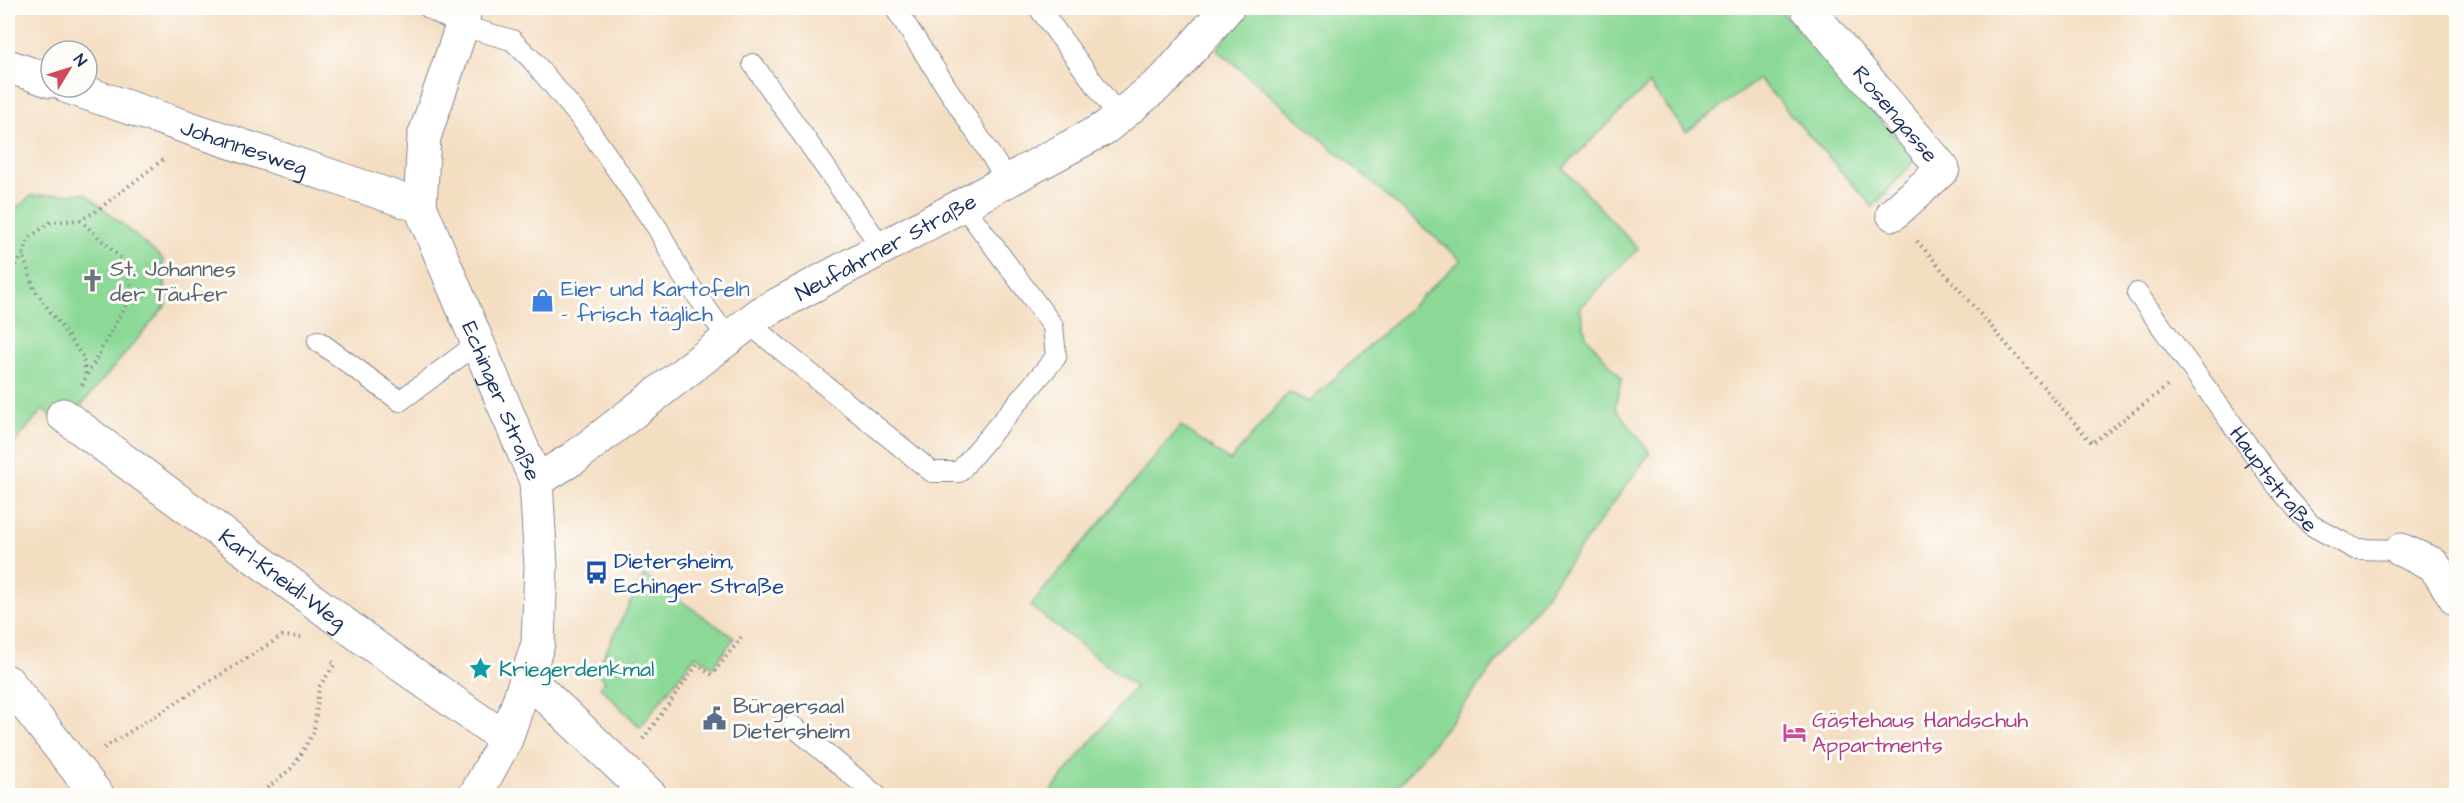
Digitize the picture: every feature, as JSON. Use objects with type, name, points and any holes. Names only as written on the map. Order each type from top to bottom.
[{"type":"street","name":"Rosengasse","points":[[1807,8],[1943,169],[1893,214]]},
{"type":"street","name":"Neufahrner Straße","points":[[536,481],[574,458],[760,314],[1105,128],[1166,78],[1219,12]]},
{"type":"street","name":"Echinger Straße","points":[[463,17],[424,137],[420,206],[536,481],[541,595],[538,644],[527,678],[506,739],[475,795]]},
{"type":"street","points":[[8,66],[39,77]]},
{"type":"street","name":"Johannesweg","points":[[99,98],[420,206]]},
{"type":"street","name":"Karl-Kneidl-Weg","points":[[63,415],[374,646],[506,739]]},
{"type":"street","name":"Hauptstraße","points":[[2401,550],[2433,564],[2457,599]]},
{"type":"street","points":[[527,678],[664,788]]},
{"type":"street","points":[[8,682],[98,795]]},
{"type":"lane","points":[[429,8],[463,17],[512,40],[532,60],[583,121],[658,229],[682,275],[738,331],[932,472],[958,472],[1056,357],[1053,326],[963,205]]},
{"type":"lane","points":[[1039,8],[1119,117]]},
{"type":"lane","points":[[897,11],[1008,180]]},
{"type":"lane","points":[[753,64],[882,248]]},
{"type":"lane","name":"Hauptstraße","points":[[2137,293],[2278,487],[2311,525],[2355,549],[2401,550]]},
{"type":"lane","points":[[318,341],[400,401],[478,343]]},
{"type":"lane","points":[[793,726],[877,795]]},
{"type":"path","points":[[8,275],[23,255],[30,237],[51,222],[80,220],[102,207],[161,162],[192,129]]},
{"type":"path","points":[[1893,214],[2092,443],[2191,368]]},
{"type":"path","points":[[63,415],[133,292],[126,263],[80,220]]},
{"type":"path","points":[[23,255],[34,289],[83,357],[86,377]]},
{"type":"path","points":[[638,746],[697,665],[712,675],[744,634]]},
{"type":"path","points":[[37,795],[76,766],[282,636],[307,638]]},
{"type":"path","points":[[258,795],[293,767],[314,732],[319,687],[335,664],[328,658]]},
{"type":"path","points":[[664,788],[694,795]]},
{"type":"green space","points":[[1248,8],[1778,8],[1916,159],[1873,207],[1759,79],[1686,132],[1649,84],[1563,168],[1638,249],[1580,308],[1586,336],[1622,379],[1615,407],[1650,453],[1476,690],[1391,795],[1048,795],[1135,687],[1030,606],[1181,426],[1230,461],[1289,392],[1309,402],[1461,260],[1217,49]]},
{"type":"green space","points":[[85,193],[163,259],[167,304],[63,427],[43,409],[8,451],[8,215],[31,196]]},
{"type":"green space","points":[[644,575],[734,638],[713,667],[696,655],[640,727],[600,687],[605,681],[596,671]]},
{"type":"place","name":"St. Johannes der Täufer","points":[[92,281]]},
{"type":"place","name":"Eier und Kartofeln - frisch täglich","points":[[543,301]]},
{"type":"place","name":"Dietersheim, Echinger Straße","points":[[596,573]]},
{"type":"place","name":"Kriegerdenkmal","points":[[481,668]]},
{"type":"place","name":"Bürgersaal Dietersheim","points":[[715,718]]},
{"type":"place","name":"Gästehaus Handschuh Appartments","points":[[1794,732]]}]
